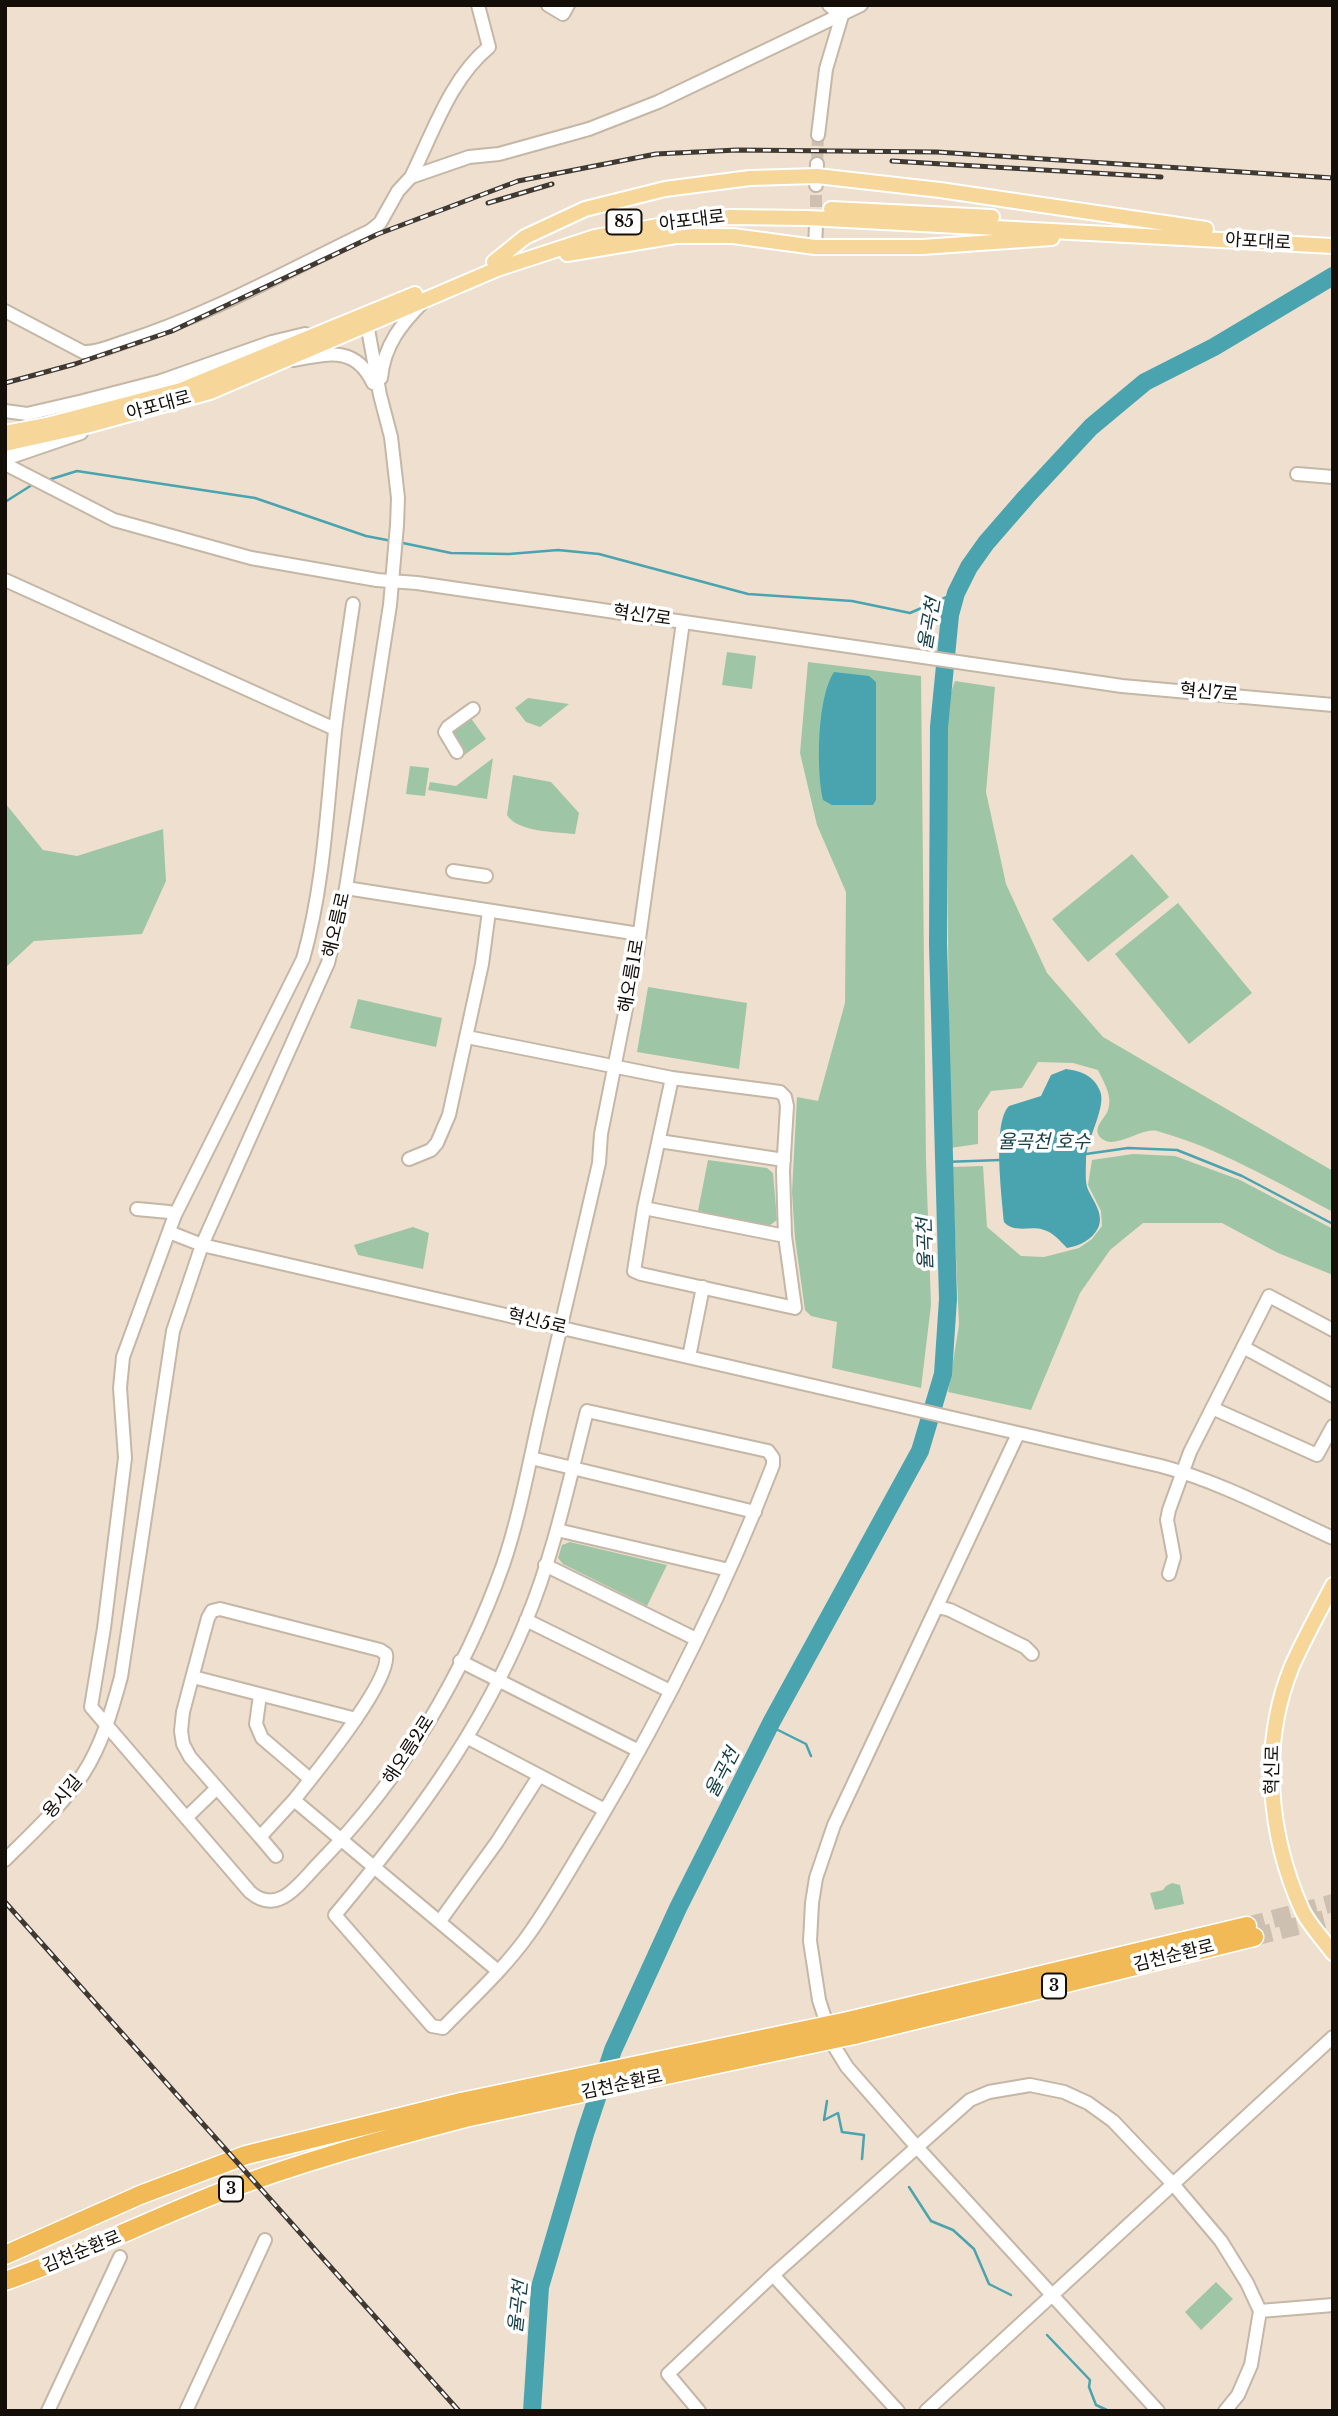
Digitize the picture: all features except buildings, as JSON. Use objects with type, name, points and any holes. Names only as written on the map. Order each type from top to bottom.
[{"type":"highway","name":"김천순환로","points":[[5,2255],[140,2195],[246,2155],[851,2028],[1250,1931]]},
{"type":"highway","name":"김천순환로","points":[[5,2281],[51,2266],[215,2195],[463,2110]]},
{"type":"main road","points":[[495,266],[525,237],[585,209],[677,188],[750,178],[817,175],[1206,229]]},
{"type":"main road","name":"아포대로","points":[[5,433],[47,425],[181,390],[332,327],[429,298],[545,243],[593,229],[682,212],[748,206],[907,212],[1206,229],[1333,246]]},
{"type":"main road","name":"아포대로","points":[[5,444],[210,392],[283,362],[366,319],[495,266],[594,237],[664,224],[731,217],[821,218],[1147,235],[1333,237]]},
{"type":"main road","points":[[495,266],[676,236],[733,236],[815,247],[922,247],[1065,237],[1147,235]]},
{"type":"main road","name":"혁신로","points":[[1333,1585],[1292,1667],[1278,1712],[1271,1758],[1273,1805],[1284,1860],[1303,1912],[1333,1953]]},
{"type":"street","points":[[5,311],[83,352],[96,351],[146,335],[206,309],[370,231],[380,223],[398,191],[411,177],[458,83],[474,59],[488,47],[478,5]]},
{"type":"street","points":[[548,5],[563,14],[568,5]]},
{"type":"street","points":[[829,5],[844,10]]},
{"type":"street","points":[[411,177],[470,157],[499,154],[589,129],[658,102],[844,10],[861,5]]},
{"type":"street","points":[[818,135],[826,69],[844,10]]},
{"type":"street","points":[[815,247],[816,225]]},
{"type":"street","points":[[380,395],[383,360],[387,349],[406,320],[429,298]]},
{"type":"street","points":[[366,319],[380,395]]},
{"type":"street","points":[[5,411],[27,414],[161,381],[272,342],[332,327]]},
{"type":"street","points":[[283,362],[344,355],[363,364],[380,395]]},
{"type":"street","name":"해오름로","points":[[107,1725],[121,1677],[173,1331],[202,1245],[328,963],[346,888],[396,548],[398,498],[391,437],[380,395]]},
{"type":"street","points":[[5,458],[166,405]]},
{"type":"street","name":"혁신7로","points":[[5,464],[114,520],[251,558],[393,582],[417,583],[1122,686],[1333,705]]},
{"type":"street","points":[[1297,474],[1333,477]]},
{"type":"street","points":[[5,580],[335,729]]},
{"type":"street","name":"해오름2로","points":[[353,604],[335,729],[326,824],[313,915],[303,959],[169,1232],[123,1357],[120,1388],[125,1458],[104,1628],[91,1707],[260,1901],[271,1903],[280,1900],[342,1840],[396,1774],[429,1720],[460,1661],[503,1564],[561,1327]]},
{"type":"street","name":"해오름1로","points":[[561,1327],[600,1163],[601,1134],[639,934],[683,622]]},
{"type":"street","points":[[457,752],[445,733],[473,709]]},
{"type":"street","points":[[453,871],[486,876]]},
{"type":"street","points":[[346,888],[639,934]]},
{"type":"street","points":[[409,1159],[430,1150],[442,1134],[449,1115],[467,1037],[489,911]]},
{"type":"street","points":[[467,1037],[672,1078],[780,1093],[785,1097],[785,1236],[795,1308],[634,1271],[672,1078]]},
{"type":"street","points":[[659,1141],[783,1160]]},
{"type":"street","points":[[645,1208],[785,1236]]},
{"type":"street","points":[[137,1209],[169,1212]]},
{"type":"street","name":"혁신5로","points":[[169,1232],[202,1245],[1182,1472],[1274,1508],[1333,1538]]},
{"type":"street","points":[[689,1357],[703,1287]]},
{"type":"street","points":[[1169,1574],[1174,1557],[1167,1520],[1182,1472],[1269,1296],[1333,1330]]},
{"type":"street","points":[[1243,1347],[1333,1396]]},
{"type":"street","points":[[1212,1408],[1317,1455],[1333,1426]]},
{"type":"street","points":[[587,1411],[768,1451],[773,1458],[773,1465],[755,1512],[696,1639],[639,1751],[528,1936],[443,2028],[432,2026],[335,1915],[428,1798],[468,1738],[498,1681],[526,1620],[557,1530],[587,1411]]},
{"type":"street","points":[[1018,1434],[834,1825],[823,1855],[812,1903],[810,1941],[816,1986],[834,2046],[847,2067],[1158,2411]]},
{"type":"street","points":[[531,1458],[755,1512]]},
{"type":"street","points":[[557,1530],[729,1570]]},
{"type":"street","points":[[545,1565],[696,1639]]},
{"type":"street","points":[[938,1607],[950,1610],[1012,1640],[1030,1649],[1032,1654]]},
{"type":"street","points":[[260,1837],[294,1800],[356,1719],[386,1668],[386,1654],[380,1650],[220,1609],[212,1611],[208,1618],[183,1712],[183,1744],[190,1757],[276,1856]]},
{"type":"street","points":[[526,1620],[670,1691]]},
{"type":"street","points":[[460,1661],[639,1751]]},
{"type":"street","points":[[193,1677],[356,1719]]},
{"type":"street","points":[[260,1695],[256,1724],[262,1738],[310,1779]]},
{"type":"street","name":"용시길","points":[[5,1860],[70,1791],[83,1773],[107,1725]]},
{"type":"street","points":[[468,1738],[605,1810]]},
{"type":"street","points":[[440,1921],[497,1842],[538,1776]]},
{"type":"street","points":[[186,1818],[218,1788]]},
{"type":"street","points":[[294,1800],[498,1970]]},
{"type":"street","points":[[926,2411],[1333,2038]]},
{"type":"street","points":[[699,2411],[668,2374],[773,2275],[970,2099],[989,2092],[1030,2085],[1046,2087],[1088,2103],[1113,2121],[1173,2184],[1221,2241],[1247,2283],[1260,2311],[1251,2365],[1238,2395],[1225,2411]]},
{"type":"street","points":[[186,2411],[265,2240]]},
{"type":"street","points":[[48,2411],[120,2256]]},
{"type":"street","points":[[773,2275],[898,2411]]},
{"type":"street","points":[[1260,2311],[1333,2305]]},
{"type":"green space","points":[[727,652],[756,656],[752,689],[722,685]]},
{"type":"green space","points":[[808,662],[921,676],[926,1161],[931,1305],[921,1388],[832,1368],[837,1322],[811,1316],[805,1310],[792,1192],[797,1097],[818,1101],[845,1003],[846,892],[817,825],[800,753]]},
{"type":"green space","points":[[955,681],[995,687],[986,792],[1006,884],[1047,973],[1103,1037],[1333,1171],[1333,1212],[1247,1167],[1180,1138],[1151,1131],[1113,1142],[1101,1138],[1097,1131],[1108,1110],[1107,1090],[1098,1070],[1073,1063],[1038,1062],[1022,1088],[991,1091],[978,1111],[978,1144],[950,1148],[945,753],[948,712]]},
{"type":"green space","points":[[528,698],[569,704],[540,727],[526,722],[515,708]]},
{"type":"green space","points":[[470,717],[486,739],[463,756],[450,737],[451,730]]},
{"type":"green space","points":[[493,758],[487,799],[428,790],[430,782],[456,786]]},
{"type":"green space","points":[[410,766],[429,768],[425,796],[406,794]]},
{"type":"green space","points":[[513,775],[551,782],[579,813],[575,834],[528,828],[512,821],[507,815]]},
{"type":"green space","points":[[5,803],[43,850],[77,856],[163,829],[166,881],[142,934],[34,941],[5,968]]},
{"type":"green space","points":[[1132,854],[1169,897],[1088,962],[1052,919]]},
{"type":"green space","points":[[1178,903],[1252,993],[1189,1044],[1115,954]]},
{"type":"green space","points":[[648,987],[747,1003],[739,1069],[637,1052]]},
{"type":"green space","points":[[358,999],[442,1018],[436,1047],[350,1028]]},
{"type":"green space","points":[[1133,1154],[1175,1156],[1240,1180],[1333,1229],[1333,1275],[1278,1253],[1222,1223],[1143,1223],[1110,1250],[1080,1293],[1031,1410],[948,1392],[959,1325],[952,1167],[983,1166],[987,1227],[1021,1256],[1044,1257],[1079,1248],[1092,1239],[1102,1226],[1101,1211],[1088,1185],[1092,1160]]},
{"type":"green space","points":[[708,1160],[767,1168],[773,1173],[777,1220],[769,1226],[698,1211]]},
{"type":"green space","points":[[413,1227],[429,1233],[423,1269],[358,1255],[354,1245]]},
{"type":"green space","points":[[570,1542],[667,1565],[647,1606],[563,1564],[558,1558],[562,1545]]},
{"type":"green space","points":[[1172,1883],[1180,1885],[1184,1904],[1155,1910],[1150,1893],[1163,1890]]},
{"type":"green space","points":[[1216,2282],[1233,2299],[1201,2330],[1185,2312]]},
{"type":"water","points":[[834,672],[869,676],[876,682],[876,800],[873,805],[832,805],[823,800],[819,771],[819,734],[824,698]]},
{"type":"water","name":"율곡천 호수","points":[[1066,1069],[1091,1078],[1100,1091],[1101,1098],[1087,1152],[1086,1170],[1087,1187],[1099,1212],[1100,1223],[1089,1239],[1067,1248],[1048,1231],[1013,1228],[1004,1222],[999,1161],[1001,1128],[1009,1106],[1041,1096],[1051,1075]]},
{"type":"waterway","name":"율곡천","points":[[532,2411],[540,2287],[613,2050],[678,1908],[772,1721],[920,1451],[943,1374],[948,1299],[938,944],[939,727],[950,615],[956,593],[969,567],[986,543],[1091,427],[1145,382],[1214,347],[1333,276]]},
{"type":"waterway","points":[[48,480],[77,471],[255,498],[366,536],[392,541]]},
{"type":"waterway","points":[[5,502],[35,483]]},
{"type":"waterway","points":[[398,542],[451,553],[509,554],[558,550],[599,554],[748,594],[852,601],[910,613],[956,593]]},
{"type":"waterway","name":"율곡천","points":[[1086,1154],[1128,1148],[1177,1150],[1242,1176],[1333,1224]]},
{"type":"waterway","name":"율곡천","points":[[944,1162],[1000,1160]]},
{"type":"waterway","points":[[770,1726],[806,1744],[811,1756]]},
{"type":"waterway","points":[[827,2101],[824,2120],[838,2113],[842,2132],[864,2135],[862,2159]]},
{"type":"waterway","points":[[909,2187],[931,2221],[953,2230],[974,2249],[989,2284],[1011,2295]]},
{"type":"waterway","points":[[1047,2335],[1090,2380],[1089,2387],[1096,2405],[1118,2411]]},
{"type":"tunnel","points":[[817,164],[818,135]]},
{"type":"tunnel","points":[[816,185],[816,225]]},
{"type":"tunnel","points":[[1247,1926],[1333,1903]]},
{"type":"tunnel","points":[[1254,1937],[1333,1917]]},
{"type":"railway","points":[[5,383],[75,364],[172,331],[378,234],[518,181],[656,154],[737,150],[937,152],[1333,178]]},
{"type":"railway","points":[[892,161],[1161,177]]},
{"type":"railway","points":[[488,203],[552,184]]},
{"type":"railway","points":[[5,1902],[459,2411]]}]
